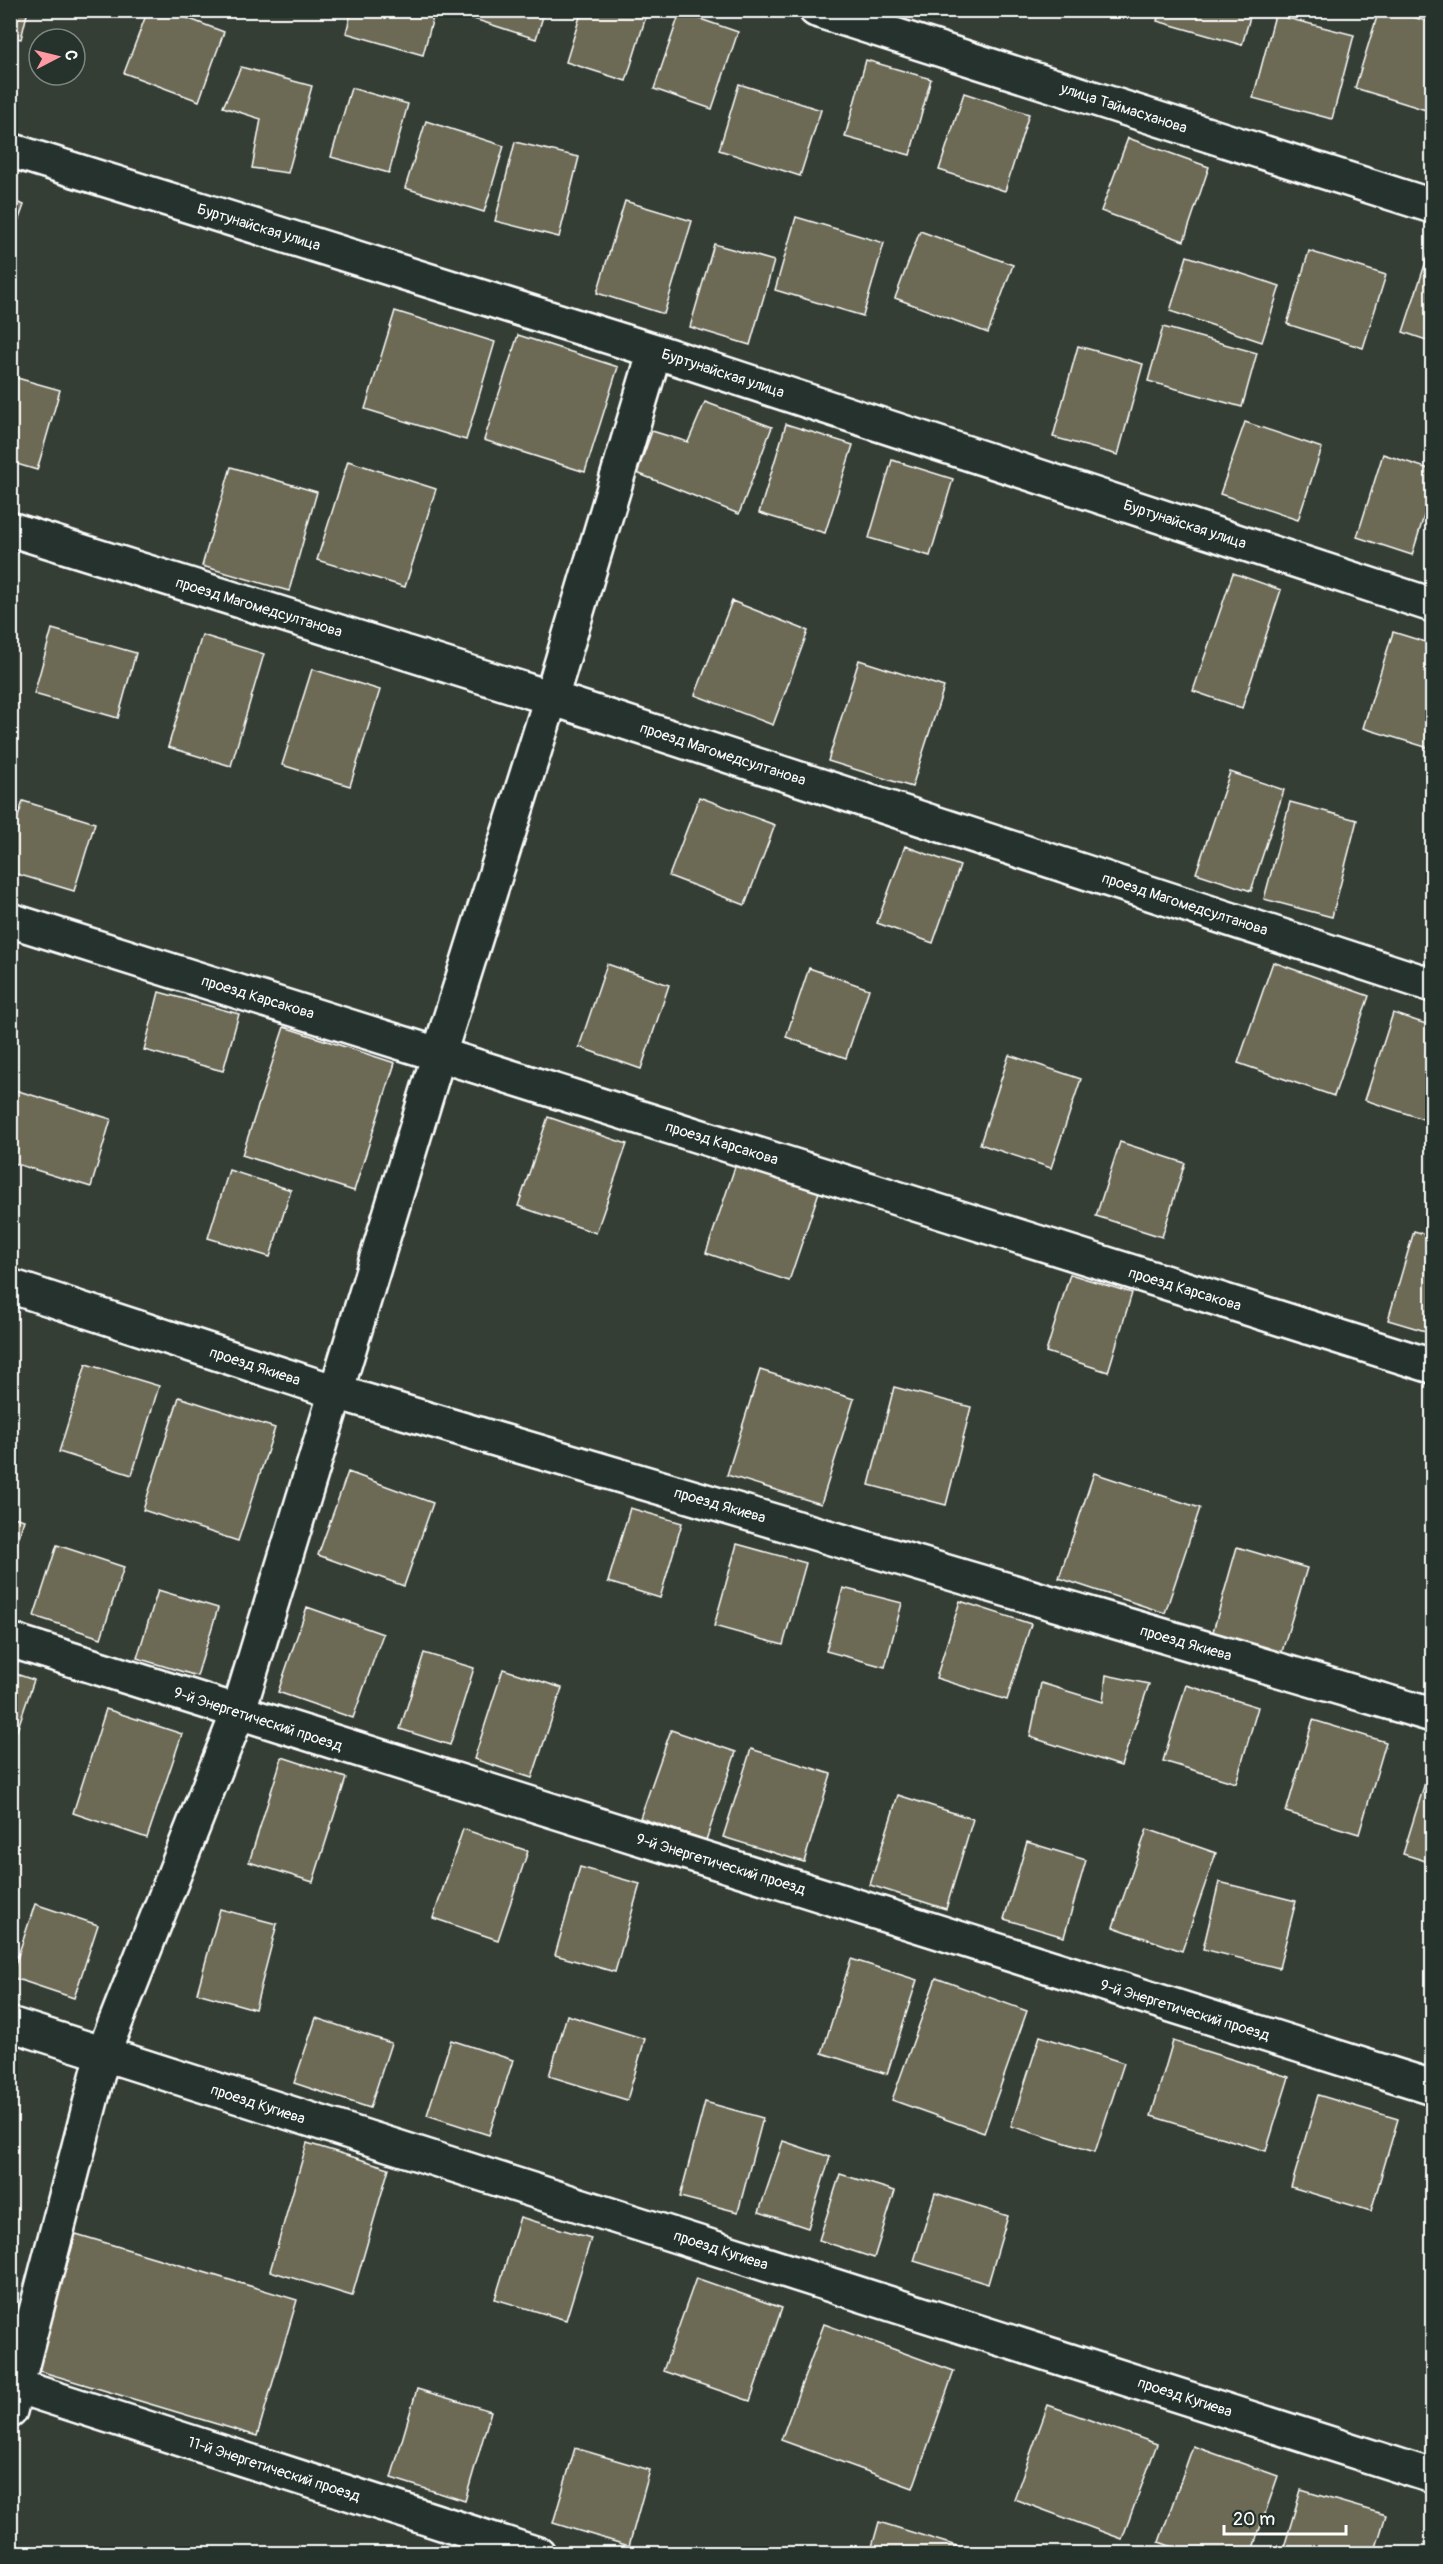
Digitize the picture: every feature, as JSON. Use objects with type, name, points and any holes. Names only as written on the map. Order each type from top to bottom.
[{"type":"street","name":"улица Таймасханова","points":[[816,10],[1432,206]]},
{"type":"street","name":"Буртунайская улица","points":[[10,150],[655,351],[1432,605]]},
{"type":"street","points":[[13,2394],[103,2054],[238,1713],[439,1054],[551,698],[655,351]]},
{"type":"street","name":"проезд Магомедсултанова","points":[[10,529],[551,698],[1432,985]]},
{"type":"street","name":"проезд Карсакова","points":[[10,920],[1432,1366]]},
{"type":"street","name":"проезд Якиева","points":[[10,1286],[336,1392],[1432,1715]]},
{"type":"street","name":"9-й Энергетический проезд","points":[[10,1640],[1432,2087]]},
{"type":"street","name":"проезд Кугиева","points":[[10,2024],[1432,2476]]},
{"type":"street","name":"11-й Энергетический проезд","points":[[13,2394],[538,2553]]},
{"type":"building","points":[[10,10],[28,10],[21,39],[10,37]]},
{"type":"building","points":[[148,10],[166,10],[224,32],[199,101],[124,73]]},
{"type":"building","points":[[352,10],[435,10],[423,55],[346,33]]},
{"type":"building","points":[[476,10],[545,10],[536,39],[474,19]]},
{"type":"building","points":[[582,10],[648,10],[626,81],[566,62]]},
{"type":"building","points":[[1160,10],[1252,10],[1242,45],[1157,21]]},
{"type":"building","points":[[1379,10],[1392,10],[1432,23],[1432,88],[1426,110],[1355,88]]},
{"type":"building","points":[[680,12],[738,32],[712,109],[654,89]]},
{"type":"building","points":[[1275,15],[1354,35],[1332,119],[1253,98]]},
{"type":"building","points":[[866,60],[931,79],[910,155],[845,137]]},
{"type":"building","points":[[241,67],[312,86],[288,173],[252,168],[261,119],[223,107]]},
{"type":"building","points":[[739,84],[821,110],[800,176],[719,150]]},
{"type":"building","points":[[351,88],[408,104],[389,173],[331,157]]},
{"type":"building","points":[[964,93],[1029,114],[1005,191],[939,170]]},
{"type":"building","points":[[426,121],[504,146],[484,212],[405,188]]},
{"type":"building","points":[[1128,138],[1209,167],[1184,241],[1101,211]]},
{"type":"building","points":[[515,142],[579,157],[559,237],[495,221]]},
{"type":"building","points":[[10,200],[24,205],[10,244]]},
{"type":"building","points":[[625,201],[692,221],[664,314],[597,293]]},
{"type":"building","points":[[796,217],[884,243],[863,316],[775,290]]},
{"type":"building","points":[[920,231],[1013,265],[988,333],[895,298]]},
{"type":"building","points":[[714,244],[774,261],[750,345],[690,327]]},
{"type":"building","points":[[1432,246],[1432,342],[1403,332]]},
{"type":"building","points":[[1309,251],[1386,275],[1363,348],[1287,324]]},
{"type":"building","points":[[1187,256],[1280,286],[1262,342],[1170,311]]},
{"type":"building","points":[[395,311],[495,342],[466,440],[365,409]]},
{"type":"building","points":[[1163,327],[1257,353],[1242,407],[1148,381]]},
{"type":"building","points":[[518,335],[618,367],[585,472],[484,440]]},
{"type":"building","points":[[1078,346],[1143,364],[1118,455],[1053,437]]},
{"type":"building","points":[[10,376],[60,390],[37,470],[10,462]]},
{"type":"building","points":[[705,402],[772,427],[739,514],[637,473],[652,431],[688,442]]},
{"type":"building","points":[[1245,422],[1322,448],[1298,520],[1220,494]]},
{"type":"building","points":[[786,424],[853,445],[825,533],[759,513]]},
{"type":"building","points":[[1383,454],[1432,470],[1432,490],[1412,555],[1357,537]]},
{"type":"building","points":[[892,460],[953,479],[930,556],[869,538]]},
{"type":"building","points":[[348,461],[436,489],[405,587],[317,560]]},
{"type":"building","points":[[231,467],[317,492],[289,591],[202,566]]},
{"type":"building","points":[[1233,573],[1281,590],[1242,708],[1193,691]]},
{"type":"building","points":[[732,601],[808,631],[773,725],[695,695]]},
{"type":"building","points":[[52,629],[136,653],[118,718],[34,694]]},
{"type":"building","points":[[1393,632],[1432,644],[1432,749],[1363,728]]},
{"type":"building","points":[[202,635],[264,654],[231,766],[168,747]]},
{"type":"building","points":[[859,660],[944,687],[912,787],[828,761]]},
{"type":"building","points":[[312,669],[380,690],[350,786],[282,765]]},
{"type":"building","points":[[1230,772],[1284,790],[1251,891],[1196,873]]},
{"type":"building","points":[[699,797],[775,825],[745,905],[669,876]]},
{"type":"building","points":[[23,801],[95,823],[74,891],[10,872],[10,842]]},
{"type":"building","points":[[1290,802],[1357,820],[1332,917],[1264,899]]},
{"type":"building","points":[[905,846],[960,866],[933,943],[877,923]]},
{"type":"building","points":[[1273,962],[1369,996],[1334,1096],[1238,1063]]},
{"type":"building","points":[[607,964],[669,985],[641,1069],[579,1047]]},
{"type":"building","points":[[809,968],[869,989],[846,1058],[786,1037]]},
{"type":"building","points":[[159,992],[239,1014],[223,1071],[144,1050]]},
{"type":"building","points":[[1393,1013],[1432,1026],[1432,1122],[1365,1100]]},
{"type":"building","points":[[284,1027],[395,1063],[354,1191],[242,1155]]},
{"type":"building","points":[[1009,1055],[1081,1079],[1051,1168],[980,1144]]},
{"type":"building","points":[[15,1090],[111,1119],[91,1187],[10,1162],[10,1104]]},
{"type":"building","points":[[548,1117],[627,1144],[596,1233],[518,1206]]},
{"type":"building","points":[[1120,1142],[1185,1163],[1162,1237],[1096,1216]]},
{"type":"building","points":[[737,1161],[820,1189],[789,1281],[706,1253]]},
{"type":"building","points":[[229,1170],[291,1190],[270,1257],[208,1238]]},
{"type":"building","points":[[1414,1231],[1432,1236],[1432,1333],[1388,1320]]},
{"type":"building","points":[[1070,1274],[1132,1293],[1108,1372],[1046,1352]]},
{"type":"building","points":[[86,1364],[159,1386],[132,1475],[59,1452]]},
{"type":"building","points":[[760,1370],[854,1399],[821,1504],[727,1475]]},
{"type":"building","points":[[894,1387],[971,1407],[946,1505],[869,1485]]},
{"type":"building","points":[[179,1397],[275,1428],[238,1541],[143,1510]]},
{"type":"building","points":[[348,1472],[433,1503],[404,1586],[318,1555]]},
{"type":"building","points":[[1094,1473],[1200,1508],[1165,1613],[1059,1578]]},
{"type":"building","points":[[630,1508],[682,1523],[660,1598],[608,1582]]},
{"type":"building","points":[[10,1516],[24,1520],[10,1566]]},
{"type":"building","points":[[737,1544],[806,1563],[783,1645],[714,1626]]},
{"type":"building","points":[[57,1545],[124,1567],[101,1638],[34,1616]]},
{"type":"building","points":[[1237,1547],[1307,1568],[1281,1655],[1212,1635]]},
{"type":"building","points":[[843,1588],[902,1603],[885,1667],[826,1651]]},
{"type":"building","points":[[158,1590],[218,1608],[197,1676],[137,1658]]},
{"type":"building","points":[[960,1601],[1031,1624],[1007,1700],[936,1678]]},
{"type":"building","points":[[307,1607],[383,1634],[353,1718],[278,1692]]},
{"type":"building","points":[[424,1653],[474,1668],[450,1745],[400,1729]]},
{"type":"building","points":[[503,1669],[562,1688],[532,1778],[474,1759]]},
{"type":"building","points":[[10,1672],[34,1680],[10,1751]]},
{"type":"building","points":[[1106,1675],[1149,1684],[1121,1766],[1030,1737],[1041,1683],[1103,1702]]},
{"type":"building","points":[[1186,1685],[1258,1707],[1236,1783],[1163,1761]]},
{"type":"building","points":[[106,1709],[182,1734],[147,1838],[73,1813]]},
{"type":"building","points":[[1313,1720],[1386,1742],[1359,1834],[1286,1812]]},
{"type":"building","points":[[671,1730],[736,1752],[706,1840],[640,1818]]},
{"type":"building","points":[[751,1749],[831,1774],[804,1862],[723,1837]]},
{"type":"building","points":[[282,1757],[346,1778],[313,1882],[249,1862]]},
{"type":"building","points":[[1432,1760],[1432,1863],[1403,1854]]},
{"type":"building","points":[[898,1795],[973,1819],[946,1909],[870,1885]]},
{"type":"building","points":[[463,1829],[528,1851],[498,1940],[433,1918]]},
{"type":"building","points":[[1147,1829],[1216,1853],[1182,1951],[1113,1927]]},
{"type":"building","points":[[1027,1842],[1086,1860],[1064,1937],[1004,1919]]},
{"type":"building","points":[[580,1867],[640,1884],[615,1972],[555,1955]]},
{"type":"building","points":[[1219,1882],[1296,1901],[1279,1968],[1203,1949]]},
{"type":"building","points":[[35,1904],[98,1925],[74,1998],[11,1977]]},
{"type":"building","points":[[220,1909],[277,1924],[255,2009],[197,1993]]},
{"type":"building","points":[[851,1959],[917,1980],[887,2074],[822,2053]]},
{"type":"building","points":[[936,1978],[1027,2011],[984,2133],[892,2100]]},
{"type":"building","points":[[567,2015],[645,2039],[627,2100],[549,2076]]},
{"type":"building","points":[[316,2018],[391,2043],[370,2108],[294,2083]]},
{"type":"building","points":[[1040,2036],[1124,2063],[1095,2152],[1011,2126]]},
{"type":"building","points":[[451,2040],[513,2060],[489,2135],[427,2115]]},
{"type":"building","points":[[1173,2041],[1289,2077],[1266,2151],[1151,2116]]},
{"type":"building","points":[[1318,2095],[1398,2119],[1371,2211],[1291,2187]]},
{"type":"building","points":[[705,2102],[763,2118],[738,2212],[680,2197]]},
{"type":"building","points":[[783,2141],[830,2157],[808,2228],[759,2212]]},
{"type":"building","points":[[307,2143],[389,2168],[352,2296],[270,2271]]},
{"type":"building","points":[[840,2174],[895,2191],[874,2258],[819,2240]]},
{"type":"building","points":[[935,2193],[1008,2216],[988,2284],[914,2261]]},
{"type":"building","points":[[520,2217],[591,2238],[566,2320],[495,2299]]},
{"type":"building","points":[[76,2234],[297,2300],[257,2436],[36,2370]]},
{"type":"building","points":[[696,2278],[782,2308],[750,2401],[663,2371]]},
{"type":"building","points":[[824,2324],[954,2371],[913,2488],[781,2440]]},
{"type":"building","points":[[417,2389],[491,2411],[465,2501],[391,2478]]},
{"type":"building","points":[[1048,2405],[1157,2444],[1122,2539],[1014,2499]]},
{"type":"building","points":[[1193,2446],[1278,2476],[1251,2554],[1191,2554],[1159,2542]]},
{"type":"building","points":[[575,2448],[650,2470],[629,2546],[553,2523]]},
{"type":"building","points":[[1301,2490],[1386,2515],[1374,2554],[1282,2554]]},
{"type":"building","points":[[879,2522],[976,2552],[975,2554],[870,2554]]}]
